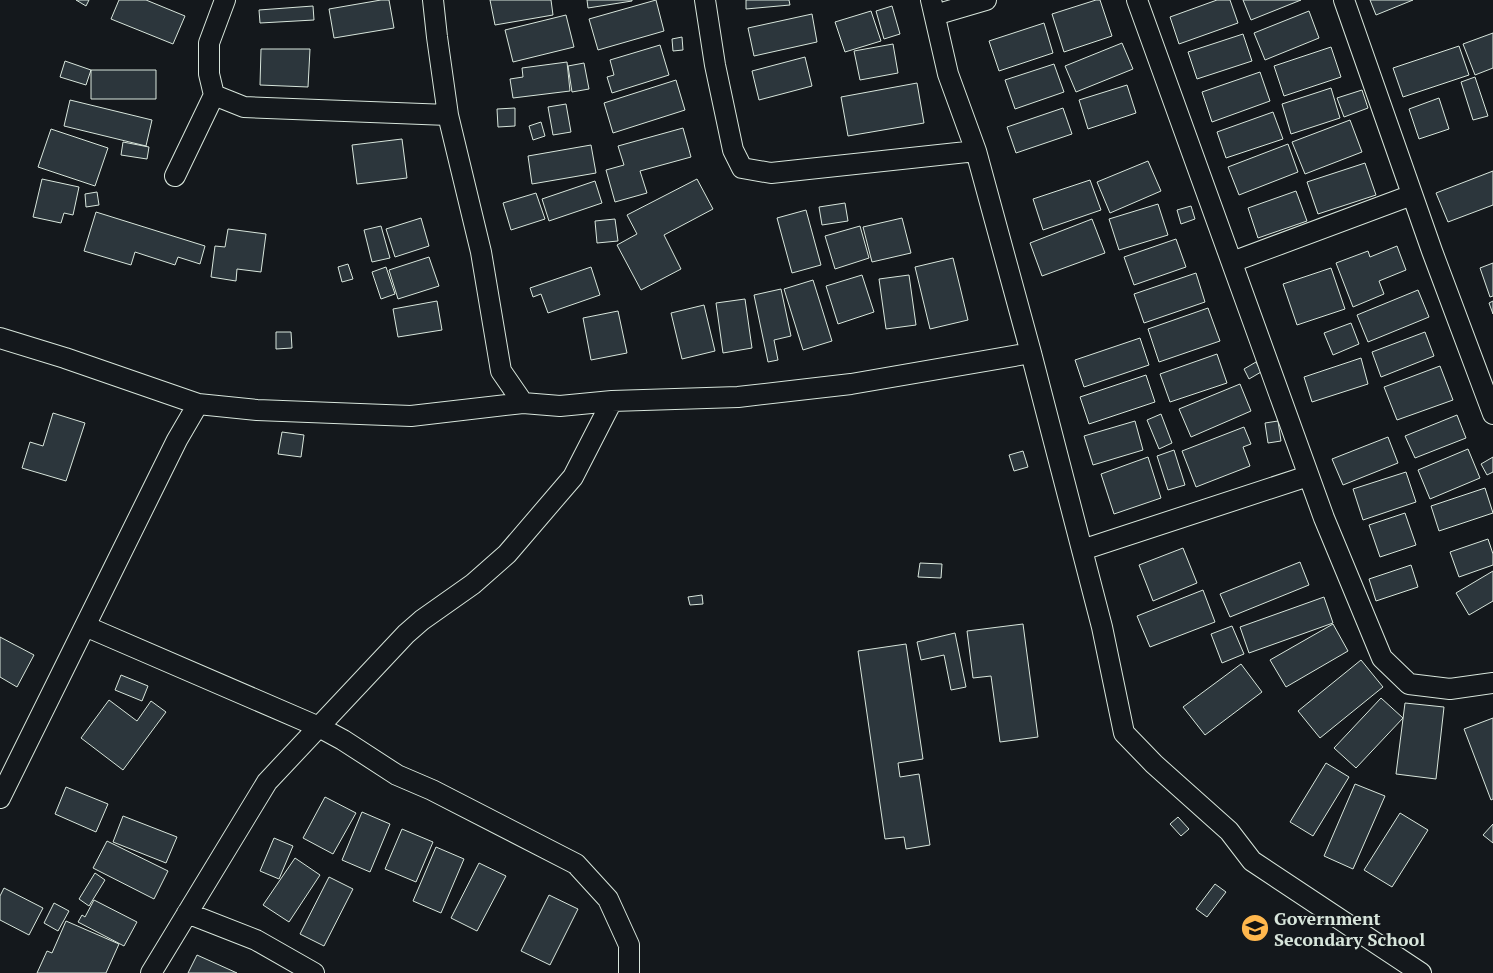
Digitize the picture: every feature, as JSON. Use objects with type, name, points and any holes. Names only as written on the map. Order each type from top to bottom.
[{"type":"street","points":[[175,176],[214,95],[208,74],[209,43],[224,0]]},
{"type":"street","points":[[433,0],[436,37],[448,115],[481,252],[501,371],[523,403]]},
{"type":"street","points":[[705,0],[715,65],[733,150],[742,168],[771,173],[976,151]]},
{"type":"street","points":[[986,0],[933,8],[948,74],[976,151],[1031,353],[1102,627],[1124,733],[1154,764],[1229,831],[1252,861],[1421,973]]},
{"type":"street","points":[[1137,0],[1308,476],[1382,658],[1409,684],[1450,689],[1493,683]]},
{"type":"street","points":[[1344,0],[1412,196],[1493,414]]},
{"type":"street","points":[[214,95],[244,107],[448,115]]},
{"type":"street","points":[[1232,262],[1412,196]]},
{"type":"street","points":[[0,338],[65,358],[198,404],[257,410],[411,416],[523,403],[560,406],[612,401],[738,398],[851,384],[1031,353]]},
{"type":"street","points":[[151,973],[266,782],[406,634],[422,620],[474,584],[506,554],[573,477],[612,401]]},
{"type":"street","points":[[0,798],[177,440],[198,404]]},
{"type":"street","points":[[1082,550],[1308,476]]},
{"type":"street","points":[[85,626],[319,727],[343,740],[397,776],[432,790],[576,864],[608,899],[629,945],[629,973]]},
{"type":"street","points":[[187,913],[256,940],[314,973]]},
{"type":"building","points":[[76,0],[89,0],[86,6]]},
{"type":"building","points":[[119,0],[146,0],[185,16],[173,44],[111,19]]},
{"type":"building","points":[[389,0],[394,28],[334,38],[329,9]]},
{"type":"building","points":[[490,0],[551,0],[553,15],[495,25]]},
{"type":"building","points":[[587,0],[632,0],[632,1],[588,8]]},
{"type":"building","points":[[656,0],[664,31],[598,50],[589,19]]},
{"type":"building","points":[[746,0],[789,0],[790,5],[746,9]]},
{"type":"building","points":[[1100,0],[1112,36],[1064,52],[1052,14]]},
{"type":"building","points":[[1217,0],[1230,0],[1238,23],[1179,44],[1170,17]]},
{"type":"building","points":[[1243,0],[1301,0],[1251,20]]},
{"type":"building","points":[[1370,0],[1413,0],[1376,15]]},
{"type":"building","points":[[313,6],[314,20],[260,23],[259,10]]},
{"type":"building","points":[[892,6],[900,34],[884,39],[876,11]]},
{"type":"building","points":[[871,11],[881,41],[845,52],[835,22]]},
{"type":"building","points":[[1309,11],[1319,38],[1265,60],[1254,33]]},
{"type":"building","points":[[812,14],[817,42],[754,56],[748,28]]},
{"type":"building","points":[[566,15],[574,47],[513,62],[505,30]]},
{"type":"building","points":[[1044,23],[1053,53],[999,71],[989,41]]},
{"type":"building","points":[[1493,33],[1493,68],[1475,75],[1463,44]]},
{"type":"building","points":[[1243,34],[1252,61],[1197,79],[1188,52]]},
{"type":"building","points":[[682,37],[683,50],[673,51],[672,39]]},
{"type":"building","points":[[1122,43],[1133,69],[1076,92],[1065,66]]},
{"type":"building","points":[[893,44],[898,73],[860,80],[854,51]]},
{"type":"building","points":[[660,45],[669,75],[612,93],[607,77],[614,75],[610,60]]},
{"type":"building","points":[[1459,46],[1469,75],[1403,97],[1393,68]]},
{"type":"building","points":[[1331,47],[1341,77],[1284,96],[1274,66]]},
{"type":"building","points":[[261,49],[310,49],[308,87],[260,85]]},
{"type":"building","points":[[805,57],[812,86],[759,100],[752,71]]},
{"type":"building","points":[[65,61],[91,70],[86,85],[60,77]]},
{"type":"building","points":[[567,62],[570,91],[513,98],[510,79],[523,77],[522,68]]},
{"type":"building","points":[[584,63],[589,89],[572,92],[568,66]]},
{"type":"building","points":[[1054,64],[1064,92],[1015,109],[1005,80]]},
{"type":"building","points":[[91,70],[156,70],[156,99],[91,99]]},
{"type":"building","points":[[1260,72],[1270,101],[1212,122],[1202,92]]},
{"type":"building","points":[[1475,77],[1488,116],[1473,120],[1461,82]]},
{"type":"building","points":[[676,80],[685,110],[613,133],[604,103]]},
{"type":"building","points":[[917,83],[924,123],[848,136],[841,97]]},
{"type":"building","points":[[1127,85],[1136,113],[1088,129],[1079,100]]},
{"type":"building","points":[[1331,88],[1340,118],[1291,134],[1282,104]]},
{"type":"building","points":[[1362,90],[1368,108],[1344,117],[1337,98]]},
{"type":"building","points":[[1439,98],[1449,129],[1419,139],[1409,109]]},
{"type":"building","points":[[70,100],[152,120],[146,146],[64,126]]},
{"type":"building","points":[[566,104],[571,132],[553,135],[548,107]]},
{"type":"building","points":[[515,108],[515,126],[498,127],[497,109]]},
{"type":"building","points":[[1063,108],[1072,134],[1016,153],[1007,127]]},
{"type":"building","points":[[1273,112],[1283,139],[1226,158],[1217,132]]},
{"type":"building","points":[[1350,120],[1362,152],[1305,174],[1292,142]]},
{"type":"building","points":[[541,122],[545,136],[533,140],[529,126]]},
{"type":"building","points":[[683,128],[691,157],[640,171],[647,193],[615,202],[606,170],[624,165],[618,146]]},
{"type":"building","points":[[51,129],[108,148],[95,186],[38,167]]},
{"type":"building","points":[[402,139],[407,178],[357,184],[352,145]]},
{"type":"building","points":[[123,142],[149,147],[147,159],[121,155]]},
{"type":"building","points":[[1288,144],[1298,172],[1239,195],[1228,167]]},
{"type":"building","points":[[591,145],[596,173],[532,184],[528,156]]},
{"type":"building","points":[[1148,161],[1161,191],[1110,213],[1097,182]]},
{"type":"building","points":[[1365,163],[1376,195],[1318,214],[1307,182]]},
{"type":"building","points":[[1493,171],[1493,205],[1448,222],[1436,193]]},
{"type":"building","points":[[42,179],[79,187],[73,215],[64,213],[61,223],[33,217]]},
{"type":"building","points":[[697,179],[713,209],[664,235],[681,269],[641,290],[617,245],[637,234],[627,215]]},
{"type":"building","points":[[1090,180],[1101,210],[1043,230],[1033,199]]},
{"type":"building","points":[[595,181],[602,203],[549,221],[542,199]]},
{"type":"building","points":[[1296,191],[1307,221],[1258,238],[1248,208]]},
{"type":"building","points":[[97,192],[99,205],[86,207],[85,194]]},
{"type":"building","points":[[536,193],[545,219],[511,230],[503,203]]},
{"type":"building","points":[[845,203],[848,221],[822,225],[819,207]]},
{"type":"building","points":[[1158,204],[1168,235],[1119,250],[1109,219]]},
{"type":"building","points":[[1191,206],[1195,219],[1181,224],[1177,210]]},
{"type":"building","points":[[806,210],[821,265],[792,273],[777,218]]},
{"type":"building","points":[[96,212],[205,246],[200,264],[178,257],[175,265],[135,252],[131,265],[84,251]]},
{"type":"building","points":[[421,218],[429,246],[395,257],[386,229]]},
{"type":"building","points":[[902,218],[911,253],[872,262],[863,227]]},
{"type":"building","points":[[615,219],[618,241],[597,243],[595,221]]},
{"type":"building","points":[[1092,219],[1105,253],[1042,276],[1030,243]]},
{"type":"building","points":[[381,226],[390,258],[372,262],[364,230]]},
{"type":"building","points":[[860,226],[869,258],[835,269],[825,236]]},
{"type":"building","points":[[228,229],[266,234],[261,272],[237,269],[236,281],[211,277],[215,246],[225,247]]},
{"type":"building","points":[[1176,239],[1186,267],[1134,285],[1124,257]]},
{"type":"building","points":[[1397,246],[1406,270],[1379,281],[1384,294],[1353,307],[1336,263],[1368,251],[1370,257]]},
{"type":"building","points":[[429,257],[439,286],[398,299],[389,270]]},
{"type":"building","points":[[953,258],[968,320],[930,329],[915,267]]},
{"type":"building","points":[[1493,263],[1493,296],[1490,297],[1480,268]]},
{"type":"building","points":[[348,264],[353,279],[342,282],[338,267]]},
{"type":"building","points":[[386,267],[395,294],[381,299],[372,272]]},
{"type":"building","points":[[591,267],[600,295],[548,313],[541,294],[533,297],[530,288]]},
{"type":"building","points":[[1331,268],[1345,309],[1297,325],[1283,284]]},
{"type":"building","points":[[1196,273],[1205,302],[1144,323],[1134,294]]},
{"type":"building","points":[[862,275],[874,312],[838,324],[826,286]]},
{"type":"building","points":[[909,275],[916,325],[886,329],[879,279]]},
{"type":"building","points":[[813,280],[832,341],[803,350],[784,289]]},
{"type":"building","points":[[781,289],[791,336],[774,340],[778,360],[768,362],[754,295]]},
{"type":"building","points":[[1418,290],[1429,317],[1368,342],[1357,315]]},
{"type":"building","points":[[745,299],[752,348],[723,353],[716,303]]},
{"type":"building","points":[[437,301],[442,330],[398,337],[393,309]]},
{"type":"building","points":[[1493,301],[1493,314],[1489,303]]},
{"type":"building","points":[[704,305],[715,351],[682,359],[671,313]]},
{"type":"building","points":[[1208,308],[1220,341],[1159,362],[1148,329]]},
{"type":"building","points":[[618,311],[627,353],[591,360],[583,318]]},
{"type":"building","points":[[1351,323],[1359,344],[1333,355],[1324,333]]},
{"type":"building","points":[[276,332],[291,332],[292,348],[276,349]]},
{"type":"building","points":[[1425,332],[1434,356],[1381,377],[1372,352]]},
{"type":"building","points":[[1140,338],[1149,365],[1084,387],[1075,360]]},
{"type":"building","points":[[1217,354],[1227,383],[1170,402],[1160,374]]},
{"type":"building","points":[[1361,358],[1368,384],[1312,402],[1304,377]]},
{"type":"building","points":[[1256,362],[1261,372],[1249,379],[1244,369]]},
{"type":"building","points":[[1440,366],[1453,400],[1397,420],[1384,387]]},
{"type":"building","points":[[1146,375],[1155,402],[1089,424],[1080,397]]},
{"type":"building","points":[[1240,384],[1251,411],[1191,437],[1179,409]]},
{"type":"building","points":[[53,413],[85,423],[66,481],[22,468],[30,442],[43,446]]},
{"type":"building","points":[[1161,414],[1172,443],[1159,449],[1147,420]]},
{"type":"building","points":[[1457,415],[1466,438],[1415,458],[1405,436]]},
{"type":"building","points":[[1135,421],[1143,450],[1093,465],[1084,436]]},
{"type":"building","points":[[1278,421],[1281,441],[1268,443],[1265,423]]},
{"type":"building","points":[[1244,427],[1251,444],[1243,447],[1250,466],[1196,487],[1182,451]]},
{"type":"building","points":[[282,432],[304,435],[301,457],[278,454]]},
{"type":"building","points":[[1388,437],[1398,463],[1343,485],[1332,459]]},
{"type":"building","points":[[1468,449],[1480,478],[1430,499],[1418,470]]},
{"type":"building","points":[[1174,450],[1185,485],[1168,490],[1157,456]]},
{"type":"building","points":[[1023,451],[1028,467],[1014,471],[1009,455]]},
{"type":"building","points":[[1148,457],[1161,498],[1114,514],[1101,474]]},
{"type":"building","points":[[1493,457],[1493,472],[1487,475],[1481,464]]},
{"type":"building","points":[[1406,472],[1416,502],[1363,520],[1353,489]]},
{"type":"building","points":[[1485,488],[1493,513],[1439,531],[1431,506]]},
{"type":"building","points":[[1405,513],[1416,545],[1380,557],[1369,525]]},
{"type":"building","points":[[1488,539],[1493,554],[1493,565],[1459,577],[1450,552]]},
{"type":"building","points":[[1183,548],[1197,583],[1153,601],[1139,565]]},
{"type":"building","points":[[1300,562],[1309,585],[1230,617],[1220,594]]},
{"type":"building","points":[[920,563],[942,564],[941,578],[918,577]]},
{"type":"building","points":[[1411,565],[1418,587],[1376,601],[1369,579]]},
{"type":"building","points":[[1493,571],[1493,601],[1469,615],[1456,593]]},
{"type":"building","points":[[1203,590],[1215,622],[1150,647],[1137,616]]},
{"type":"building","points":[[702,595],[703,604],[690,605],[688,597]]},
{"type":"building","points":[[1324,597],[1333,623],[1249,653],[1240,627]]},
{"type":"building","points":[[1023,624],[1038,737],[1000,742],[991,676],[973,678],[967,631]]},
{"type":"building","points":[[1333,624],[1348,651],[1286,687],[1270,660]]},
{"type":"building","points":[[1232,626],[1244,654],[1222,663],[1211,634]]},
{"type":"building","points":[[955,633],[966,687],[951,690],[944,655],[921,660],[917,642]]},
{"type":"building","points":[[0,637],[34,655],[17,687],[0,677]]},
{"type":"building","points":[[906,644],[923,759],[898,763],[900,777],[919,774],[930,845],[906,849],[904,837],[885,839],[858,651]]},
{"type":"building","points":[[1361,660],[1383,687],[1320,738],[1298,711]]},
{"type":"building","points":[[1241,664],[1262,692],[1205,735],[1183,707]]},
{"type":"building","points":[[121,675],[148,686],[142,701],[115,690]]},
{"type":"building","points":[[1381,698],[1403,718],[1356,768],[1334,748]]},
{"type":"building","points":[[109,700],[137,721],[151,701],[166,712],[123,770],[81,738]]},
{"type":"building","points":[[1405,703],[1444,707],[1436,779],[1396,774]]},
{"type":"building","points":[[1493,718],[1493,799],[1491,800],[1464,729]]},
{"type":"building","points":[[1326,763],[1349,777],[1313,836],[1290,822]]},
{"type":"building","points":[[1355,784],[1385,796],[1353,869],[1324,856]]},
{"type":"building","points":[[66,787],[108,804],[96,832],[55,814]]},
{"type":"building","points":[[325,797],[356,813],[333,854],[303,838]]},
{"type":"building","points":[[362,812],[390,824],[370,872],[342,860]]},
{"type":"building","points":[[1400,813],[1428,830],[1392,887],[1364,870]]},
{"type":"building","points":[[123,816],[177,837],[166,863],[113,842]]},
{"type":"building","points":[[1178,817],[1189,829],[1181,836],[1170,824]]},
{"type":"building","points":[[1493,824],[1493,843],[1483,835]]},
{"type":"building","points":[[402,829],[433,842],[416,882],[385,869]]},
{"type":"building","points":[[274,838],[293,846],[279,879],[260,871]]},
{"type":"building","points":[[107,841],[168,871],[154,899],[93,868]]},
{"type":"building","points":[[436,847],[464,859],[441,913],[413,901]]},
{"type":"building","points":[[295,858],[320,875],[289,922],[263,905]]},
{"type":"building","points":[[479,863],[506,876],[477,931],[451,918]]},
{"type":"building","points":[[95,873],[105,880],[89,906],[79,899]]},
{"type":"building","points":[[329,877],[353,889],[324,946],[300,934]]},
{"type":"building","points":[[1215,884],[1226,892],[1207,917],[1196,909]]},
{"type":"building","points":[[4,888],[43,908],[29,935],[0,920],[0,896]]},
{"type":"building","points":[[549,895],[578,909],[550,965],[521,951]]},
{"type":"building","points":[[94,900],[137,922],[124,946],[78,922],[82,915],[85,917]]},
{"type":"building","points":[[54,903],[69,911],[58,931],[44,923]]},
{"type":"building","points":[[66,921],[119,944],[106,973],[37,973],[47,951],[52,953]]},
{"type":"building","points":[[197,955],[237,973],[188,973]]},
{"type":"place","name":"Government Secondary School","points":[[1255,928]]}]
